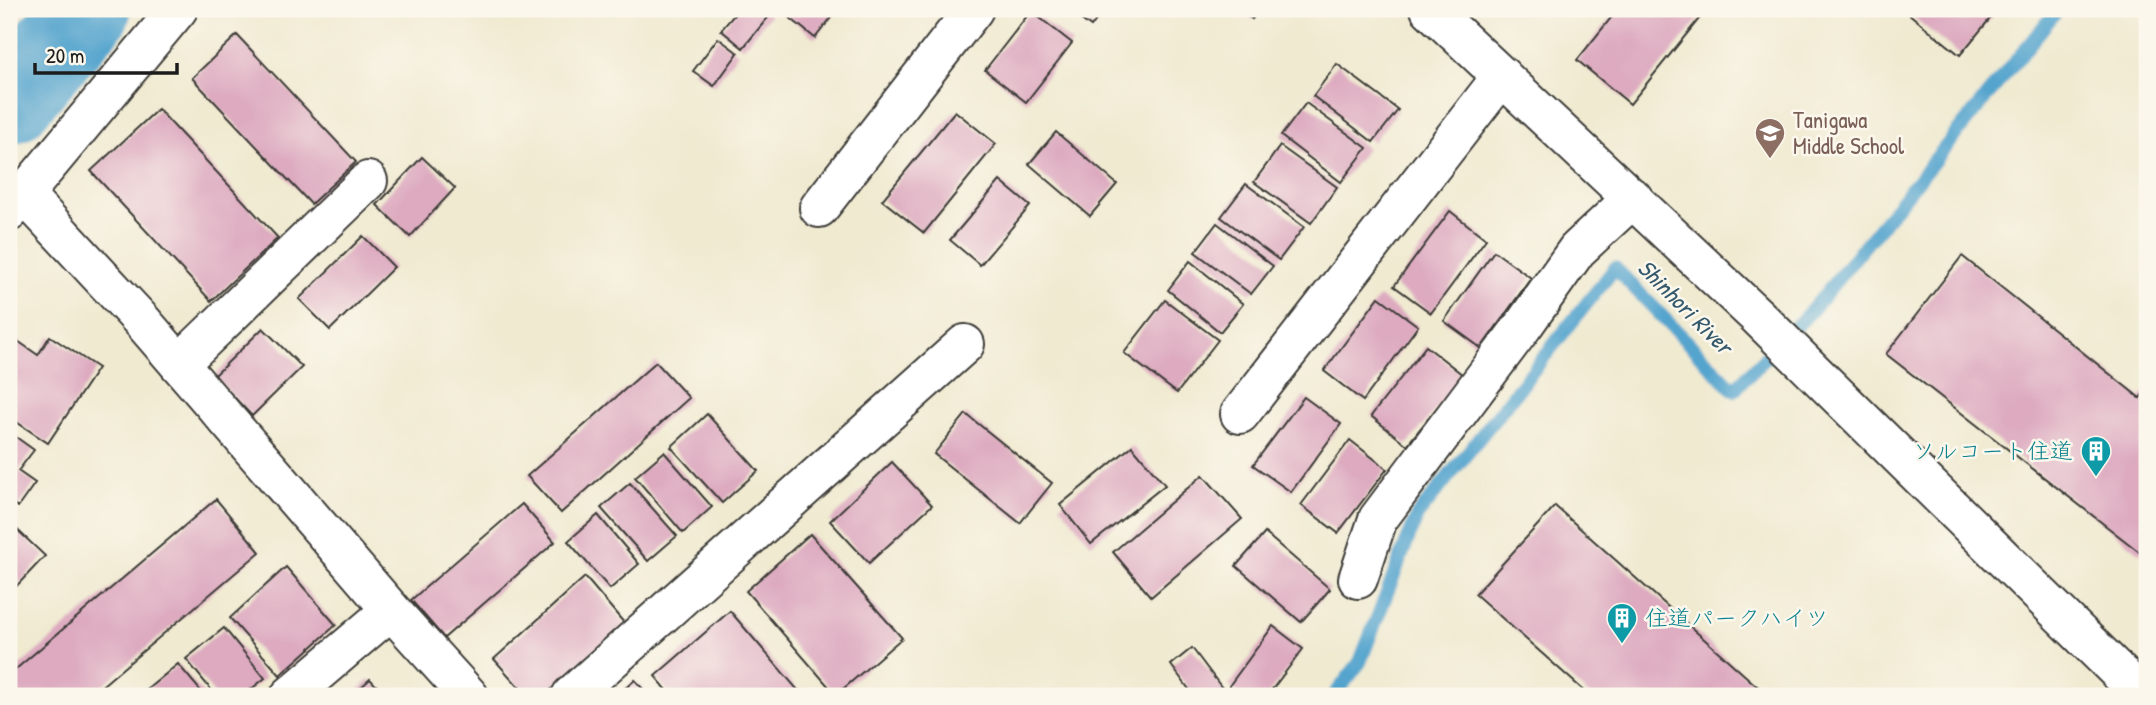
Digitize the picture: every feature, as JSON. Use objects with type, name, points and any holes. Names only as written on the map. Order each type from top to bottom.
[{"type":"street","points":[[178,9],[16,202],[180,365],[391,610],[469,696]]},
{"type":"street","points":[[819,208],[974,9]]},
{"type":"street","points":[[1430,9],[1757,316],[2143,696]]},
{"type":"street","points":[[1240,414],[1502,76]]},
{"type":"street","points":[[180,365],[369,181]]},
{"type":"street","points":[[1358,579],[1378,519],[1577,250],[1633,198]]},
{"type":"street","points":[[570,696],[965,344]]},
{"type":"street","points":[[290,696],[391,610]]},
{"type":"building","points":[[739,9],[763,9],[770,15],[743,48],[721,30]]},
{"type":"building","points":[[779,9],[838,9],[815,38]]},
{"type":"building","points":[[1067,9],[1104,9],[1091,27]]},
{"type":"building","points":[[1239,9],[1260,9],[1252,19]]},
{"type":"building","points":[[1618,9],[1707,9],[1630,104],[1577,60]]},
{"type":"building","points":[[1903,9],[1998,9],[1960,55]]},
{"type":"building","points":[[1031,11],[1072,43],[1026,102],[985,70]]},
{"type":"building","points":[[237,35],[356,162],[311,204],[192,78]]},
{"type":"building","points":[[718,38],[738,53],[714,86],[693,71]]},
{"type":"building","points":[[1337,64],[1398,110],[1373,142],[1313,96]]},
{"type":"building","points":[[1306,103],[1367,148],[1341,182],[1281,136]]},
{"type":"building","points":[[158,109],[278,238],[211,301],[91,171]]},
{"type":"building","points":[[955,111],[996,144],[924,233],[882,200]]},
{"type":"building","points":[[1056,132],[1117,184],[1090,216],[1029,164]]},
{"type":"building","points":[[1280,146],[1337,187],[1311,223],[1254,182]]},
{"type":"building","points":[[422,157],[455,188],[410,237],[377,205]]},
{"type":"building","points":[[1000,181],[1030,206],[980,265],[950,240]]},
{"type":"building","points":[[1246,184],[1304,227],[1279,260],[1221,217]]},
{"type":"building","points":[[1450,211],[1486,239],[1431,313],[1394,286]]},
{"type":"building","points":[[1217,223],[1273,266],[1251,294],[1195,252]]},
{"type":"building","points":[[363,236],[394,267],[330,330],[299,299]]},
{"type":"building","points":[[1494,251],[1531,278],[1481,348],[1444,321]]},
{"type":"building","name":"ソルコート住道","points":[[1962,256],[2140,398],[2147,389],[2147,558],[1886,354]]},
{"type":"building","points":[[1190,261],[1243,304],[1220,332],[1168,290]]},
{"type":"building","points":[[1379,297],[1418,326],[1363,401],[1324,371]]},
{"type":"building","points":[[1165,300],[1218,340],[1177,393],[1124,353]]},
{"type":"building","points":[[263,328],[302,367],[252,416],[214,376]]},
{"type":"building","points":[[50,336],[98,368],[48,443],[9,417],[9,341],[12,337],[38,355]]},
{"type":"building","points":[[1426,346],[1463,375],[1407,445],[1371,416]]},
{"type":"building","points":[[656,362],[689,398],[561,513],[527,476]]},
{"type":"building","points":[[1304,397],[1341,424],[1291,492],[1253,465]]},
{"type":"building","points":[[707,414],[758,471],[722,503],[671,447]]},
{"type":"building","points":[[966,414],[1052,483],[1020,523],[934,454]]},
{"type":"building","points":[[9,432],[34,450],[18,471],[35,483],[18,507],[9,501]]},
{"type":"building","points":[[1350,440],[1387,469],[1338,533],[1301,505]]},
{"type":"building","points":[[1132,446],[1165,485],[1091,544],[1060,505]]},
{"type":"building","points":[[664,452],[712,507],[683,533],[635,477]]},
{"type":"building","points":[[892,462],[932,505],[869,563],[830,521]]},
{"type":"building","points":[[1203,475],[1242,519],[1151,597],[1113,552]]},
{"type":"building","points":[[630,483],[677,536],[648,561],[601,508]]},
{"type":"building","points":[[216,499],[260,552],[90,696],[9,696],[9,675]]},
{"type":"building","points":[[522,504],[555,542],[444,638],[411,600]]},
{"type":"building","name":"住道パークハイツ","points":[[1555,506],[1768,696],[1590,696],[1475,594]]},
{"type":"building","points":[[598,515],[639,564],[610,589],[568,541]]},
{"type":"building","points":[[9,522],[45,556],[9,594]]},
{"type":"building","points":[[1265,533],[1330,589],[1301,622],[1236,566]]},
{"type":"building","points":[[810,534],[902,638],[836,695],[746,591]]},
{"type":"building","points":[[286,567],[336,625],[280,675],[230,618]]},
{"type":"building","points":[[585,577],[625,624],[544,696],[527,696],[494,659]]},
{"type":"building","points":[[730,611],[803,696],[672,696],[655,676]]},
{"type":"building","points":[[1273,626],[1303,649],[1267,696],[1242,696],[1229,686]]},
{"type":"building","points":[[224,628],[265,678],[243,696],[216,696],[186,659]]},
{"type":"building","points":[[1192,648],[1228,696],[1194,696],[1171,665]]},
{"type":"building","points":[[178,664],[205,696],[139,696]]},
{"type":"building","points":[[370,679],[386,696],[352,696]]},
{"type":"building","points":[[635,680],[649,696],[616,696]]},
{"type":"waterway","points":[[9,101],[88,9]]},
{"type":"waterway","name":"Shinhori River","points":[[1334,696],[1360,662],[1417,516],[1615,268],[1734,390],[1813,309],[2058,9]]},
{"type":"place","name":"Tanigawa Middle School","points":[[1770,160]]},
{"type":"place","name":"ソルコート住道","points":[[2096,478]]},
{"type":"place","name":"住道パークハイツ","points":[[1622,645]]}]
